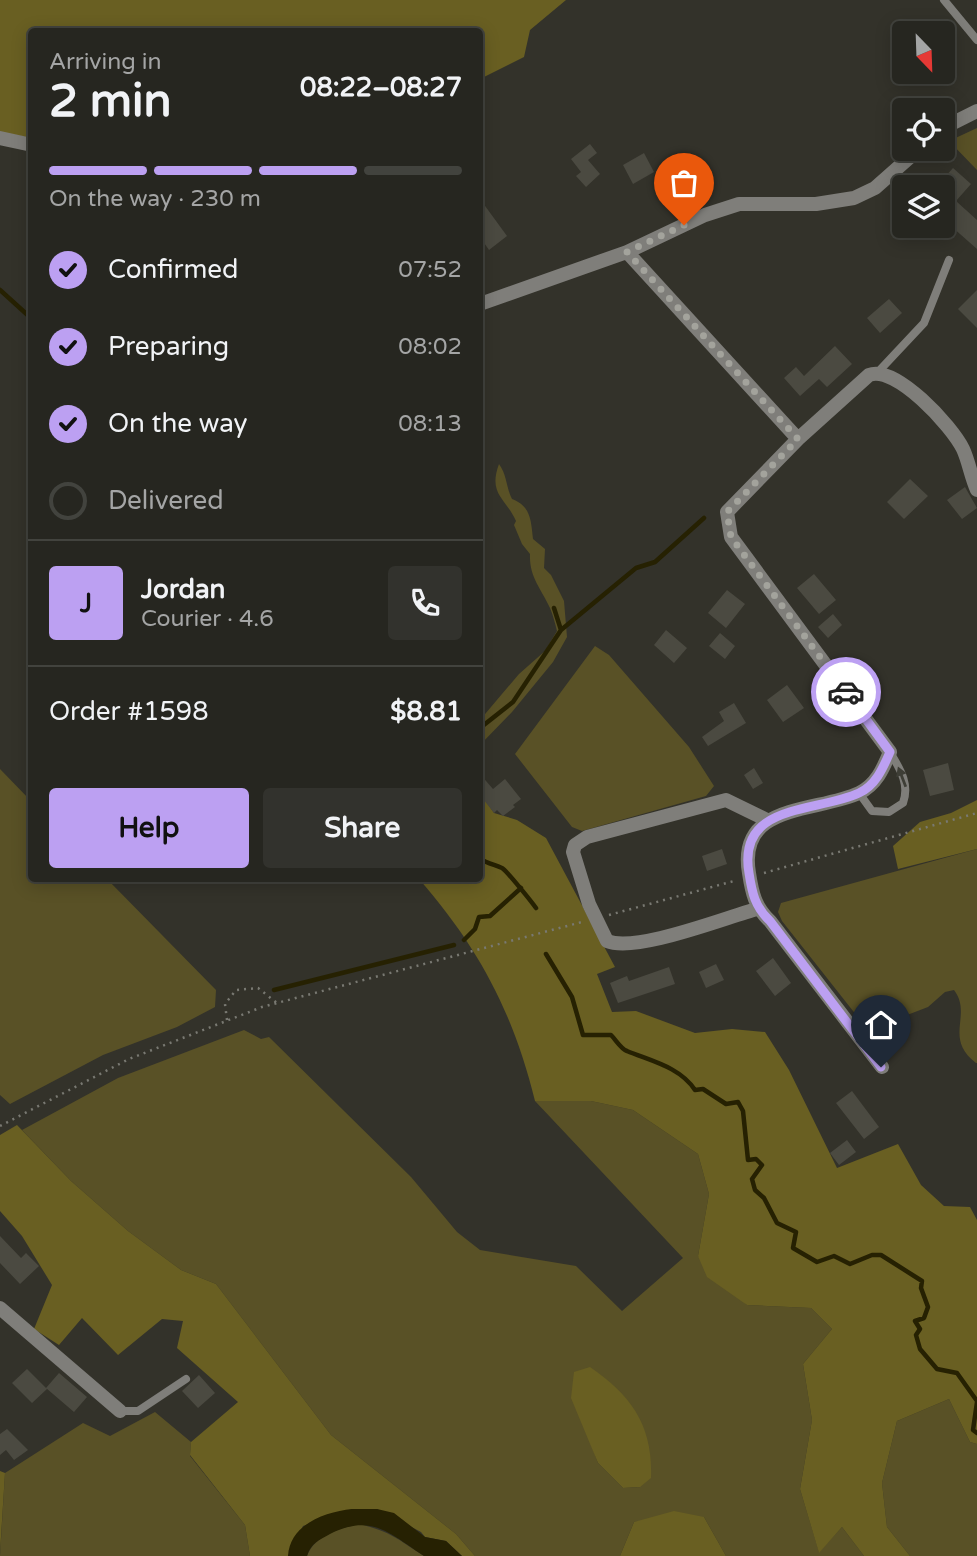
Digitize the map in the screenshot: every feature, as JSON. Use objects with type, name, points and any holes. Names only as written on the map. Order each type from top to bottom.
[{"type":"street","points":[[955,122],[977,111]]},
{"type":"street","points":[[0,138],[28,144]]},
{"type":"street","points":[[483,303],[627,252],[705,215],[739,204],[816,204],[854,198],[875,188],[905,161]]},
{"type":"street","points":[[627,252],[798,439]]},
{"type":"street","points":[[881,1067],[770,921],[757,909],[749,877],[749,846],[767,820],[859,793],[877,780],[890,752],[731,537],[727,512],[798,439],[869,375],[878,372],[886,373],[910,389],[955,436],[977,490]]},
{"type":"street","points":[[757,909],[653,939],[617,945],[607,942],[595,919],[573,852],[580,840],[726,800],[767,820]]},
{"type":"street","points":[[0,1308],[120,1411]]},
{"type":"lane","points":[[944,0],[977,40]]},
{"type":"lane","points":[[878,372],[923,323],[949,260]]},
{"type":"lane","points":[[859,793],[872,811],[889,812],[904,803],[907,788],[890,752]]},
{"type":"lane","points":[[120,1411],[138,1411],[186,1379]]},
{"type":"path","points":[[0,1126],[129,1059],[277,1003],[595,919],[977,813]]},
{"type":"path","points":[[227,1020],[225,1004],[236,990],[258,988],[277,1003]]},
{"type":"shaded area","points":[[0,0],[566,0],[530,30],[524,57],[483,78],[483,28],[28,28],[28,137],[0,132]]},
{"type":"shaded area","points":[[977,128],[977,170],[955,147],[955,138]]},
{"type":"shaded area","points":[[499,464],[512,499],[523,506],[529,515],[533,539],[545,549],[544,568],[551,575],[564,601],[567,637],[553,662],[512,712],[483,742],[483,716],[519,674],[545,651],[557,631],[550,608],[534,576],[530,554],[522,544],[514,525],[516,521],[499,495],[495,482]]},
{"type":"shaded area","points":[[595,646],[609,655],[689,747],[714,786],[706,796],[582,831],[572,827],[515,754]]},
{"type":"shaded area","points":[[0,769],[28,798],[28,882],[110,882],[216,990],[215,1007],[177,1027],[103,1055],[10,1104],[0,1095]]},
{"type":"shaded area","points":[[483,796],[494,813],[517,820],[546,838],[615,967],[597,974],[612,1012],[636,1011],[695,1033],[732,1029],[765,1032],[789,1070],[837,1168],[898,1144],[921,1185],[944,1206],[970,1207],[977,1220],[977,1444],[970,1442],[949,1399],[897,1421],[882,1483],[887,1527],[910,1556],[864,1556],[842,1527],[819,1553],[800,1489],[812,1420],[803,1364],[832,1329],[811,1308],[747,1305],[707,1277],[698,1256],[709,1194],[698,1154],[633,1110],[591,1101],[535,1101],[516,1038],[491,982],[440,905],[421,882],[483,882]]},
{"type":"shaded area","points":[[977,800],[977,849],[898,869],[893,846],[920,822],[951,813]]},
{"type":"shaded area","points":[[977,849],[976,1063],[961,1045],[961,1008],[954,990],[945,992],[928,1007],[868,1030],[782,921],[778,912],[781,903]]},
{"type":"shaded area","points":[[244,1030],[261,1039],[269,1037],[411,1177],[457,1232],[480,1250],[576,1266],[622,1311],[683,1258],[535,1101],[591,1101],[633,1110],[698,1154],[709,1194],[698,1256],[747,1305],[811,1308],[832,1329],[803,1364],[812,1420],[800,1489],[819,1552],[842,1527],[864,1556],[726,1556],[704,1517],[634,1522],[620,1556],[475,1556],[456,1534],[331,1435],[216,1284],[181,1270],[128,1231],[71,1181],[22,1130],[118,1078]],"holes":[[[588,1436],[640,1487],[623,1488],[598,1463]]]},
{"type":"shaded area","points":[[17,1125],[71,1181],[128,1231],[181,1270],[216,1284],[331,1435],[456,1534],[475,1556],[462,1556],[446,1541],[425,1537],[421,1532],[377,1509],[352,1509],[303,1526],[288,1556],[250,1556],[245,1525],[190,1455],[191,1442],[238,1402],[177,1348],[183,1321],[162,1319],[118,1355],[82,1318],[59,1345],[34,1329],[52,1285],[22,1236],[0,1211],[0,1135]]},
{"type":"shaded area","points":[[590,1367],[618,1389],[644,1428],[651,1459],[651,1478],[640,1487],[623,1488],[598,1463],[571,1398],[574,1372]]},
{"type":"shaded area","points":[[949,1399],[970,1442],[977,1444],[977,1556],[910,1556],[887,1527],[882,1483],[897,1421]]},
{"type":"shaded area","points":[[155,1412],[191,1442],[190,1456],[245,1525],[250,1556],[0,1556],[5,1473],[83,1423],[110,1436]]},
{"type":"shaded area","points":[[0,1471],[5,1473],[0,1553]]},
{"type":"shaded area","points":[[352,1509],[377,1509],[394,1513],[425,1537],[446,1541],[462,1556],[424,1556],[380,1529],[358,1525],[319,1540],[307,1556],[288,1556],[290,1545],[302,1528],[320,1517]]},
{"type":"shaded area","points":[[674,1511],[704,1517],[726,1556],[620,1556],[634,1522]]},
{"type":"shaded area","points":[[360,1524],[387,1533],[424,1556],[307,1556],[322,1538],[337,1530]]},
{"type":"building","points":[[590,144],[597,153],[588,160],[600,174],[586,187],[576,176],[581,172],[571,159]]},
{"type":"building","points":[[644,153],[654,172],[633,184],[623,165]]},
{"type":"building","points":[[953,168],[971,184],[956,201],[977,220],[977,249],[955,230],[955,175],[947,175]]},
{"type":"building","points":[[483,203],[507,236],[489,250],[483,241]]},
{"type":"building","points":[[977,290],[977,328],[958,309]]},
{"type":"building","points":[[889,299],[902,313],[880,333],[867,318]]},
{"type":"building","points":[[835,346],[852,364],[827,387],[819,379],[800,396],[784,378],[796,367],[804,376]]},
{"type":"building","points":[[910,479],[928,496],[904,519],[887,502]]},
{"type":"building","points":[[965,487],[977,508],[962,519],[947,500]]},
{"type":"building","points":[[814,574],[836,600],[819,614],[797,588]]},
{"type":"building","points":[[727,590],[745,604],[726,628],[708,613]]},
{"type":"building","points":[[833,614],[842,625],[828,638],[818,627]]},
{"type":"building","points":[[666,630],[687,648],[674,663],[654,645]]},
{"type":"building","points":[[720,633],[735,646],[725,659],[709,646]]},
{"type":"building","points":[[787,685],[804,708],[783,722],[767,700]]},
{"type":"building","points":[[734,703],[746,723],[708,746],[702,737],[724,721],[719,712]]},
{"type":"building","points":[[948,763],[954,790],[930,796],[923,770]]},
{"type":"building","points":[[754,768],[763,783],[753,789],[744,775]]},
{"type":"building","points":[[483,777],[493,789],[505,779],[521,799],[503,816],[497,810],[494,813],[483,799]]},
{"type":"building","points":[[722,849],[727,864],[707,871],[702,856]]},
{"type":"building","points":[[773,958],[791,983],[775,996],[756,971]]},
{"type":"building","points":[[716,964],[724,980],[706,988],[699,972]]},
{"type":"building","points":[[669,967],[675,984],[618,1003],[610,983],[627,976],[629,981]]},
{"type":"building","points":[[852,1091],[879,1127],[864,1139],[836,1103]]},
{"type":"building","points":[[847,1140],[856,1152],[839,1165],[830,1153]]},
{"type":"building","points":[[0,1236],[21,1258],[26,1253],[39,1266],[20,1284],[0,1263]]},
{"type":"building","points":[[27,1369],[47,1389],[32,1403],[12,1383]]},
{"type":"building","points":[[59,1373],[87,1397],[74,1412],[46,1388]]},
{"type":"building","points":[[199,1375],[215,1393],[198,1408],[182,1391]]},
{"type":"building","points":[[7,1429],[28,1450],[14,1460],[6,1450],[0,1455],[0,1434]]},
{"type":"waterway","points":[[0,290],[28,315]]},
{"type":"waterway","points":[[483,726],[513,702],[561,630],[636,568],[655,562],[704,518]]},
{"type":"waterway","points":[[554,608],[561,630]]},
{"type":"waterway","points":[[483,860],[502,868],[536,908]]},
{"type":"waterway","points":[[464,940],[475,929],[479,917],[490,916],[521,888]]},
{"type":"waterway","points":[[274,990],[454,945]]},
{"type":"waterway","points":[[546,954],[572,997],[583,1035],[611,1035],[625,1050],[673,1070],[695,1090],[703,1089],[726,1104],[738,1102],[743,1111],[748,1160],[756,1159],[762,1165],[752,1179],[755,1190],[764,1198],[777,1223],[796,1232],[793,1248],[817,1262],[834,1256],[850,1264],[872,1255],[881,1255],[922,1281],[921,1288],[928,1307],[924,1318],[915,1321],[920,1329],[916,1335],[920,1349],[937,1369],[957,1373],[977,1401]]},
{"type":"waterway","points":[[977,1402],[973,1430],[977,1433]]},
{"type":"way so far","points":[[684,225],[627,252],[798,439],[727,512],[726,519],[731,537],[846,692]]},
{"type":"route","points":[[846,692],[890,752],[883,769],[877,780],[859,793],[767,820],[755,833],[749,846],[749,877],[757,909],[770,921],[881,1067]]}]
